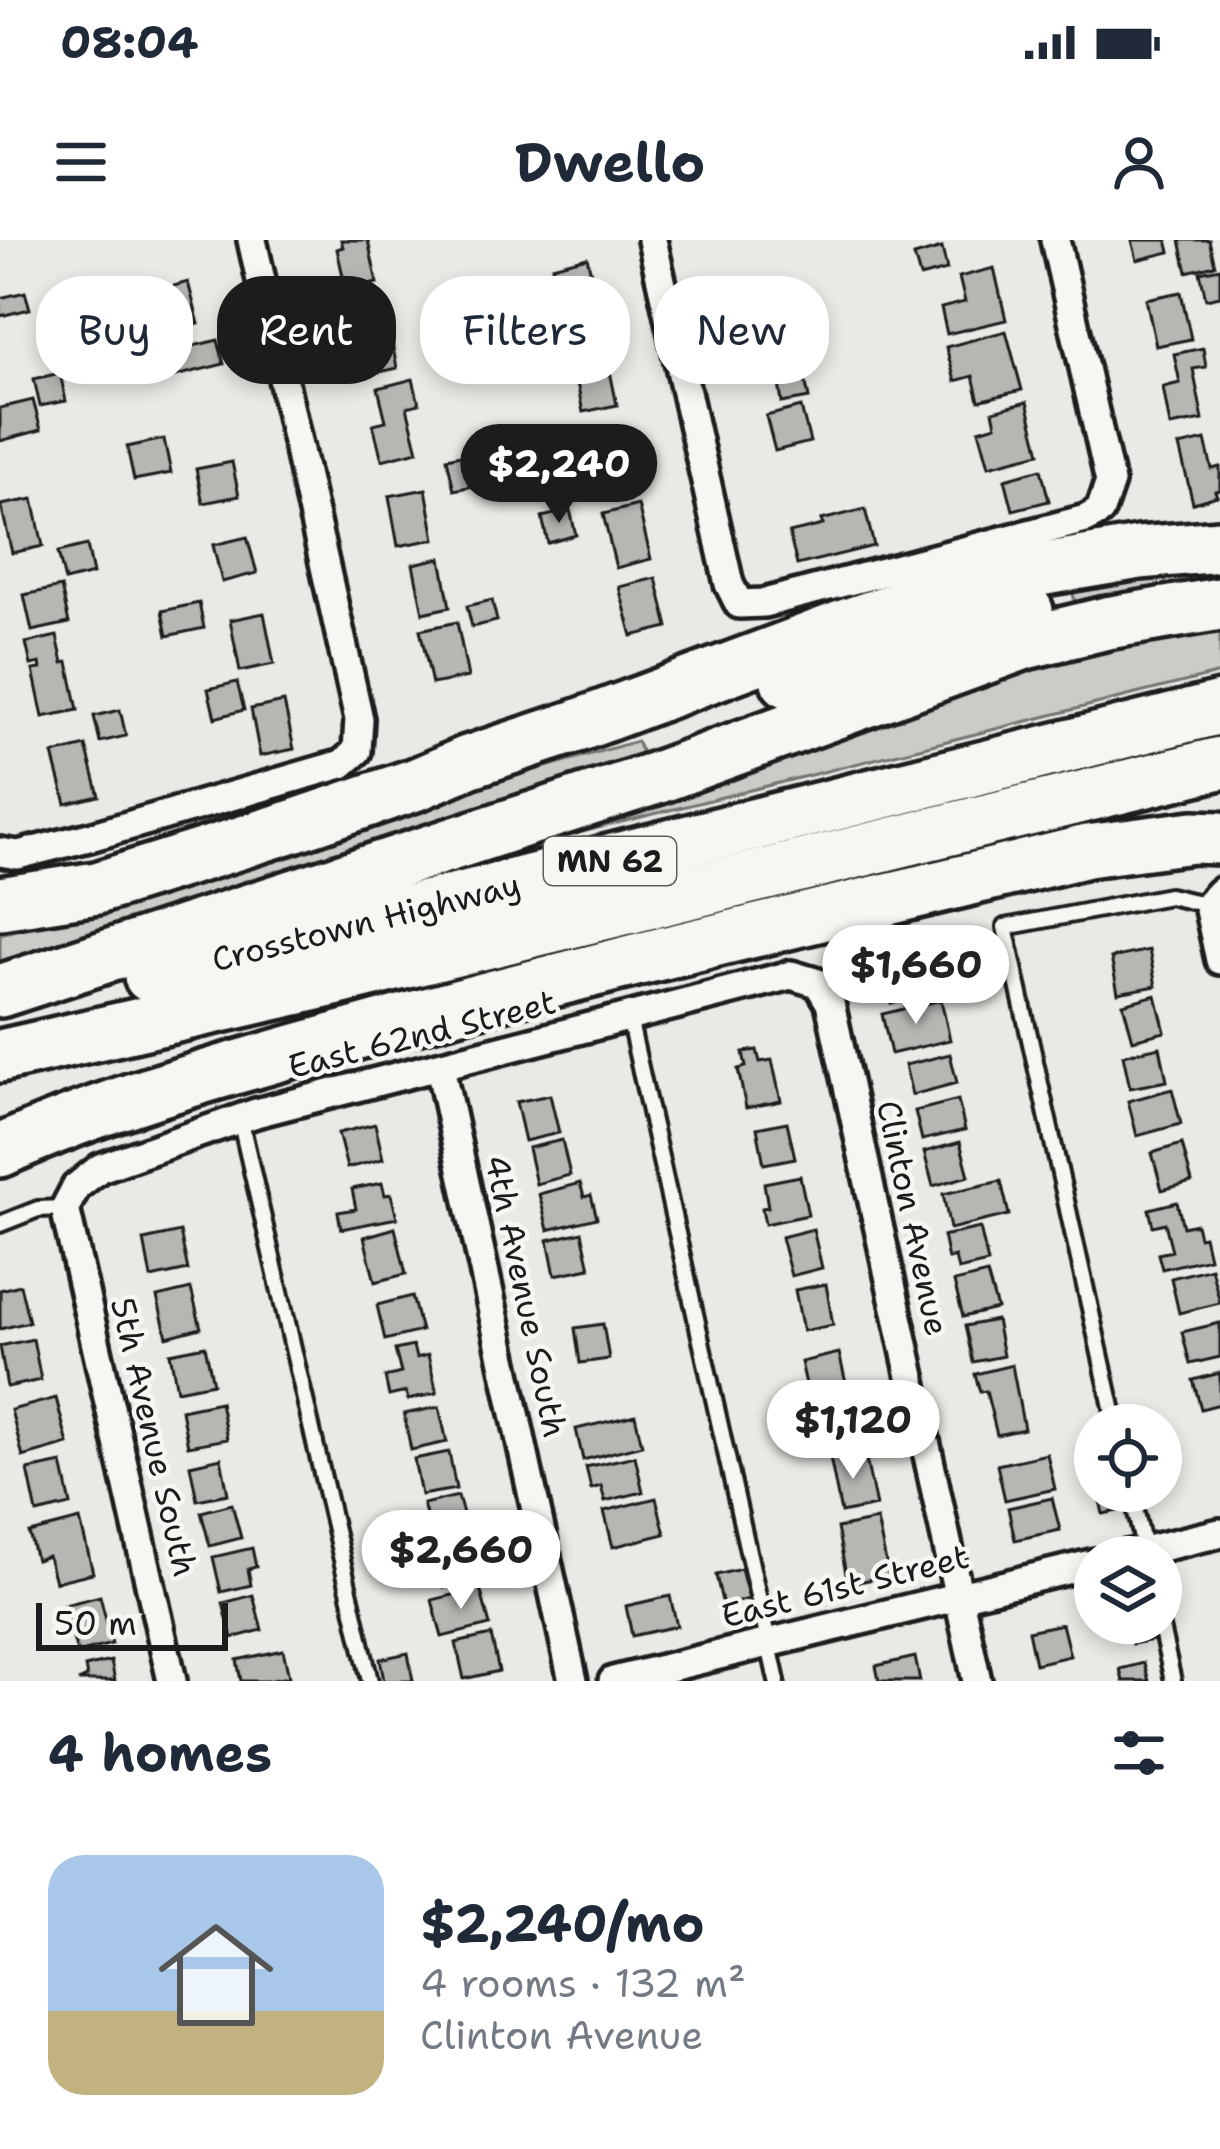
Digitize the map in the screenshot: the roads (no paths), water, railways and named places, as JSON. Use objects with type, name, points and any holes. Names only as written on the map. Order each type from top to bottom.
[{"type":"highway","points":[[0,903],[97,888],[417,784],[924,599],[1021,573],[1139,553],[1220,546]]},
{"type":"highway","points":[[417,784],[472,776],[1033,609],[1122,596],[1220,594]]},
{"type":"highway","points":[[0,991],[656,778],[1025,643],[1220,604]]},
{"type":"highway","name":"Crosstown Highway","points":[[0,1012],[1220,708]]},
{"type":"highway","name":"Crosstown Highway","points":[[0,1057],[1220,763]]},
{"type":"highway","points":[[1121,788],[1220,794]]},
{"type":"highway","points":[[0,1151],[148,1093],[462,1004],[1087,851],[1193,837],[1220,838]]},
{"type":"street","points":[[0,852],[18,854],[93,836],[342,764],[358,751],[359,718],[251,240]]},
{"type":"street","points":[[652,240],[729,584],[739,604],[764,603],[1086,519],[1100,511],[1110,482],[1055,240]]},
{"type":"street","points":[[1214,898],[1220,961]]},
{"type":"street","name":"East 62nd Street","points":[[65,1208],[76,1187],[100,1168],[240,1119],[791,975],[818,983]]},
{"type":"street","name":"Clinton Avenue","points":[[818,983],[830,1003],[977,1681]]},
{"type":"street","name":"4th Avenue South","points":[[440,1067],[573,1681]]},
{"type":"street","name":"5th Avenue South","points":[[65,1208],[172,1681]]},
{"type":"street","points":[[1182,1542],[1220,1532]]},
{"type":"street","name":"East 61st Street","points":[[613,1681],[1074,1568]]},
{"type":"lane","points":[[1111,1404],[1005,927],[1169,896],[1214,898]]},
{"type":"lane","points":[[629,1018],[777,1681]]},
{"type":"lane","points":[[240,1119],[370,1681]]},
{"type":"lane","points":[[0,1224],[38,1209],[65,1208]]},
{"type":"lane","points":[[1165,1644],[1173,1681]]}]
